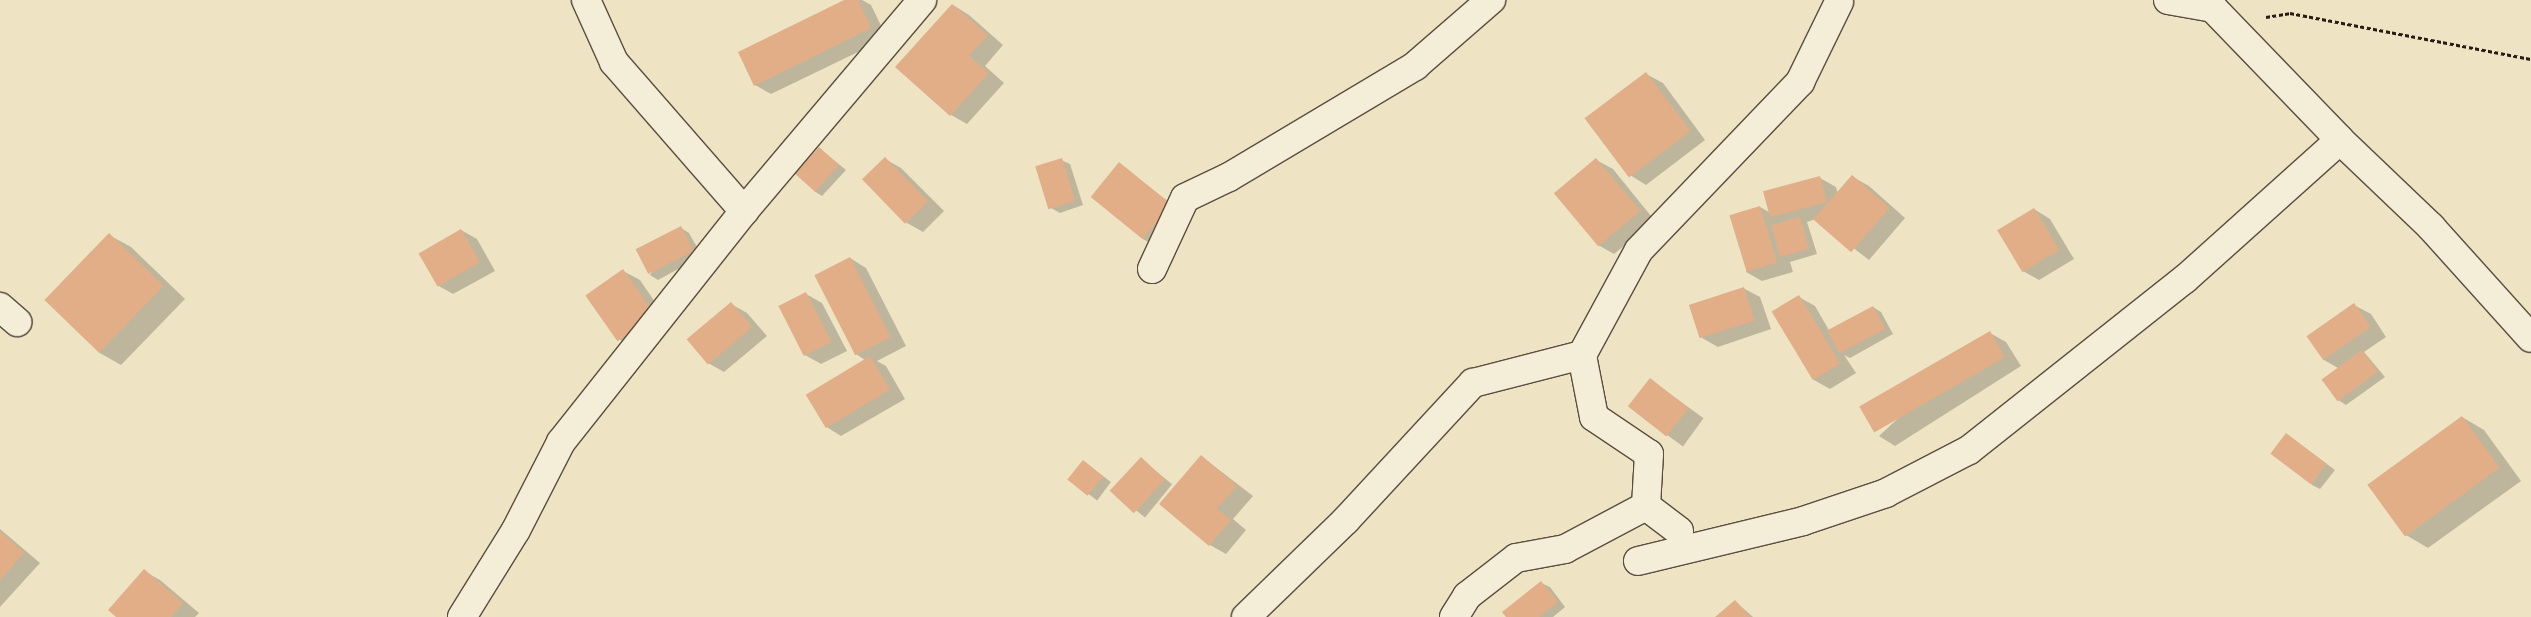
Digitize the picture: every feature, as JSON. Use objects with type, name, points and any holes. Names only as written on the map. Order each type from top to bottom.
[{"type":"street","points":[[586,0],[614,62],[744,211]]},
{"type":"street","points":[[462,617],[516,530],[561,442],[744,211],[922,0]]},
{"type":"street","points":[[1152,270],[1185,198],[1229,177],[1415,66],[1491,0]]},
{"type":"street","points":[[2168,0],[2215,10],[2340,140],[2431,227],[2531,338]]},
{"type":"street","points":[[1646,506],[1650,454],[1594,416],[1582,355],[1639,250],[1800,82],[1840,1]]},
{"type":"street","points":[[1638,560],[1803,521],[1886,493],[1969,450],[2184,279],[2340,140]]},
{"type":"street","points":[[1246,617],[1346,520],[1473,383],[1582,355]]},
{"type":"street","points":[[1646,506],[1680,532]]},
{"type":"street","points":[[1454,617],[1467,596],[1516,558],[1565,549],[1646,506]]},
{"type":"path","points":[[2215,10],[2290,13],[2531,59]]},
{"type":"building","points":[[844,0],[858,0],[871,28],[754,86],[738,52]]},
{"type":"building","points":[[952,4],[988,35],[969,56],[989,73],[950,116],[895,67]]},
{"type":"building","points":[[1646,72],[1691,131],[1629,177],[1585,118]]},
{"type":"building","points":[[819,147],[839,165],[815,192],[795,174]]},
{"type":"building","points":[[885,157],[928,202],[905,224],[862,179]]},
{"type":"building","points":[[1062,158],[1075,201],[1048,209],[1035,166]]},
{"type":"building","points":[[1596,158],[1640,211],[1598,246],[1554,193]]},
{"type":"building","points":[[1119,162],[1171,204],[1143,239],[1091,197]]},
{"type":"building","points":[[1852,175],[1890,208],[1851,252],[1813,220]]},
{"type":"building","points":[[1820,176],[1827,202],[1770,217],[1763,191]]},
{"type":"building","points":[[1760,206],[1777,262],[1747,272],[1729,215]]},
{"type":"building","points":[[2034,208],[2059,250],[2022,272],[1997,230]]},
{"type":"building","points":[[1800,217],[1809,249],[1780,257],[1771,225]]},
{"type":"building","points":[[681,226],[694,251],[648,274],[636,249]]},
{"type":"building","points":[[461,229],[480,262],[438,286],[419,254]]},
{"type":"building","points":[[109,233],[164,286],[99,353],[44,300]]},
{"type":"building","points":[[850,257],[891,337],[855,355],[814,275]]},
{"type":"building","points":[[623,269],[655,315],[617,341],[585,295]]},
{"type":"building","points":[[1744,287],[1755,320],[1700,338],[1689,305]]},
{"type":"building","points":[[806,292],[831,342],[804,356],[778,306]]},
{"type":"building","points":[[1799,295],[1840,364],[1813,380],[1772,311]]},
{"type":"building","points":[[731,302],[752,327],[708,365],[687,339]]},
{"type":"building","points":[[2354,303],[2371,327],[2323,360],[2306,336]]},
{"type":"building","points":[[1873,306],[1885,329],[1839,353],[1827,330]]},
{"type":"building","points":[[1990,331],[2005,357],[1874,432],[1859,406]]},
{"type":"building","points":[[2362,350],[2378,372],[2337,401],[2322,379]]},
{"type":"building","points":[[870,356],[890,389],[826,428],[806,395]]},
{"type":"building","points":[[1650,378],[1689,408],[1666,437],[1628,406]]},
{"type":"building","points":[[2462,416],[2500,468],[2405,537],[2367,485]]},
{"type":"building","points":[[2286,433],[2327,464],[2311,484],[2270,454]]},
{"type":"building","points":[[1201,455],[1237,486],[1217,509],[1231,520],[1209,546],[1159,504]]},
{"type":"building","points":[[1141,457],[1165,480],[1134,513],[1110,491]]},
{"type":"building","points":[[1083,460],[1103,476],[1087,496],[1067,479]]},
{"type":"building","points":[[0,531],[24,553],[0,580]]},
{"type":"building","points":[[144,569],[183,603],[171,617],[116,617],[108,610]]},
{"type":"building","points":[[1541,581],[1558,602],[1539,617],[1506,617],[1502,612]]},
{"type":"building","points":[[1735,600],[1750,617],[1715,617]]}]
